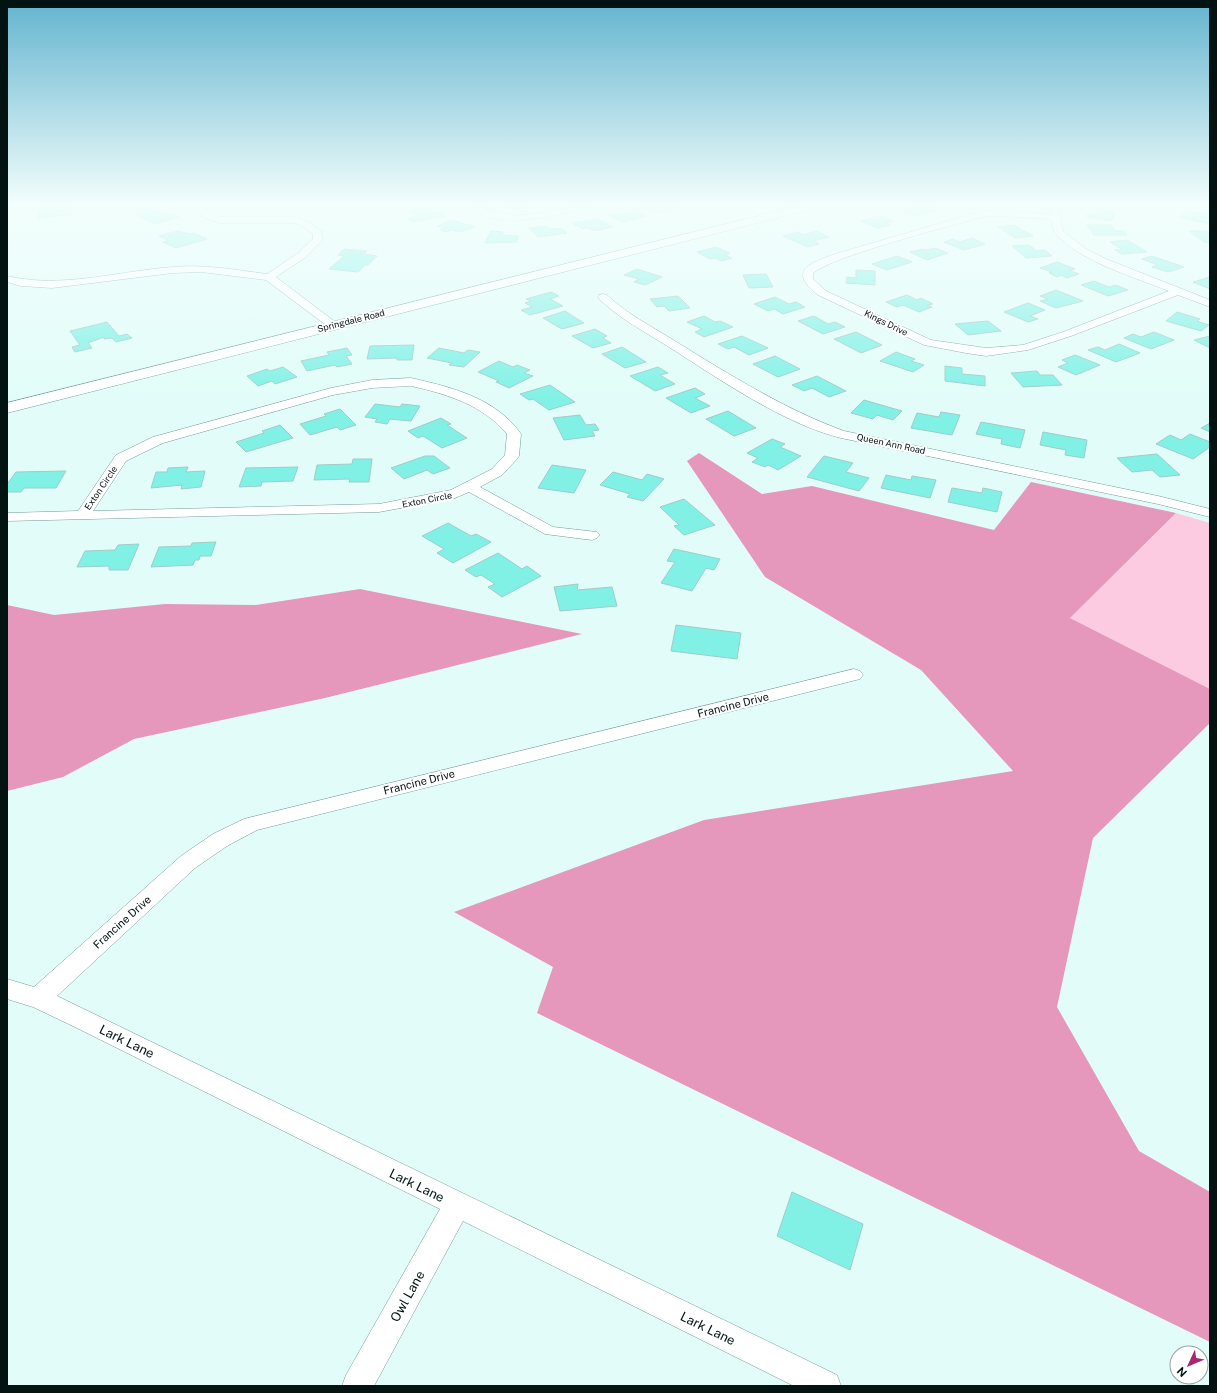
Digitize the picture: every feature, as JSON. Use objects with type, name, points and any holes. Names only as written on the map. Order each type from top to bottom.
[{"type":"main road","name":"Springdale Road","points":[[7,408],[553,271]]},
{"type":"street","points":[[7,279],[33,285],[52,285],[164,271]]},
{"type":"street","points":[[216,271],[269,278],[334,326]]},
{"type":"street","points":[[269,278],[279,271]]},
{"type":"street","name":"Kings Drive","points":[[809,271],[807,280],[812,286],[928,343],[986,352],[1024,348],[1067,334],[1179,291]]},
{"type":"street","points":[[1128,271],[1210,304]]},
{"type":"street","name":"Queen Ann Road","points":[[604,298],[614,308],[687,354],[770,402],[824,428],[841,434],[1158,500],[1210,513]]},
{"type":"street","name":"Exton Circle","points":[[7,517],[379,508],[455,494],[470,487],[497,472],[512,456],[514,434],[505,423],[474,401],[443,389],[411,382],[372,384],[331,392],[158,440],[121,458],[83,515]]},
{"type":"street","points":[[470,487],[550,531],[592,535]]},
{"type":"street","name":"Francine Drive","points":[[38,998],[188,862],[220,840],[251,824],[854,675]]},
{"type":"street","name":"Lark Lane","points":[[7,989],[38,998],[826,1386]]},
{"type":"street","name":"Owl Lane","points":[[357,1386],[457,1205]]},
{"type":"shaded area","points":[[699,453],[762,494],[812,486],[994,530],[1031,482],[1176,513],[1070,618],[1210,689],[1210,723],[1093,838],[1057,1007],[1139,1151],[1210,1192],[1210,1342],[537,1013],[553,967],[454,912],[704,820],[1013,771],[921,670],[765,577],[687,461]]},
{"type":"shaded area","points":[[1176,513],[1210,523],[1210,689],[1070,618]]},
{"type":"shaded area","points":[[360,589],[582,634],[325,698],[134,739],[63,777],[7,791],[7,605],[54,615],[165,604],[256,605]]},
{"type":"building","points":[[633,271],[643,271],[662,277],[645,285],[634,282],[639,279],[624,275]]},
{"type":"building","points":[[856,271],[875,271],[875,285],[846,283],[847,277],[856,278]]},
{"type":"building","points":[[1049,271],[1072,271],[1079,274],[1067,278],[1061,275],[1057,277],[1049,273],[1052,272]]},
{"type":"building","points":[[766,274],[773,287],[749,288],[743,275]]},
{"type":"building","points":[[1210,277],[1210,289],[1193,282]]},
{"type":"building","points":[[1094,281],[1109,287],[1116,285],[1128,290],[1108,296],[1081,285]]},
{"type":"building","points":[[1056,290],[1083,301],[1056,308],[1040,301],[1048,299],[1040,296]]},
{"type":"building","points":[[551,292],[559,296],[550,299],[563,306],[530,315],[521,310],[532,307],[525,303],[531,301],[526,299]]},
{"type":"building","points":[[907,295],[917,300],[921,298],[933,304],[927,305],[932,307],[919,312],[903,305],[897,307],[886,302]]},
{"type":"building","points":[[678,296],[690,308],[669,311],[664,306],[657,307],[650,299]]},
{"type":"building","points":[[775,297],[789,304],[796,302],[805,307],[783,314],[774,309],[768,311],[754,304]]},
{"type":"building","points":[[1028,303],[1045,310],[1030,316],[1038,319],[1028,322],[1004,312]]},
{"type":"building","points":[[565,311],[584,323],[562,329],[543,318]]},
{"type":"building","points":[[1177,312],[1200,319],[1197,321],[1209,325],[1201,331],[1166,321]]},
{"type":"building","points":[[704,316],[715,322],[720,321],[733,327],[704,337],[695,332],[702,329],[687,322]]},
{"type":"building","points":[[814,316],[828,324],[835,322],[845,327],[823,334],[798,321]]},
{"type":"building","points":[[988,321],[1001,331],[968,335],[955,324]]},
{"type":"building","points":[[107,322],[119,336],[127,334],[132,338],[116,342],[112,338],[104,339],[104,337],[88,343],[92,348],[75,352],[72,347],[80,345],[70,331]]},
{"type":"building","points":[[595,329],[607,336],[603,338],[611,343],[593,348],[572,336]]},
{"type":"building","points":[[856,332],[882,345],[861,353],[834,339]]},
{"type":"building","points":[[1154,332],[1174,340],[1151,349],[1124,338],[1133,334],[1141,337]]},
{"type":"building","points":[[742,336],[768,348],[749,355],[734,347],[728,349],[718,344]]},
{"type":"building","points":[[1210,336],[1210,348],[1194,340]]},
{"type":"building","points":[[1119,344],[1140,353],[1116,362],[1088,350],[1098,347],[1105,350]]},
{"type":"building","points":[[414,345],[412,360],[397,360],[397,358],[367,359],[370,346]]},
{"type":"building","points":[[622,347],[646,362],[625,368],[602,354]]},
{"type":"building","points":[[347,348],[352,355],[346,356],[352,364],[337,367],[335,365],[307,371],[301,361],[329,355],[327,352]]},
{"type":"building","points":[[439,348],[464,353],[468,350],[480,352],[464,367],[449,365],[452,363],[427,358]]},
{"type":"building","points":[[896,352],[915,359],[911,361],[924,365],[913,372],[880,361]]},
{"type":"building","points":[[1075,355],[1100,365],[1076,375],[1058,367],[1068,363],[1062,360]]},
{"type":"building","points":[[775,356],[800,369],[778,377],[753,364]]},
{"type":"building","points":[[499,361],[513,367],[517,365],[530,370],[524,373],[533,376],[509,388],[496,382],[499,381],[478,372]]},
{"type":"building","points":[[945,366],[962,368],[962,374],[985,376],[985,386],[945,381]]},
{"type":"building","points":[[283,367],[297,377],[275,384],[272,381],[258,386],[247,376],[267,369],[270,371]]},
{"type":"building","points":[[658,367],[668,373],[660,375],[675,384],[655,391],[630,376]]},
{"type":"building","points":[[1037,371],[1040,375],[1053,375],[1062,385],[1023,387],[1011,373]]},
{"type":"building","points":[[817,376],[846,391],[829,397],[812,388],[804,391],[792,385]]},
{"type":"building","points":[[550,385],[575,402],[549,410],[533,399],[529,400],[520,394]]},
{"type":"building","points":[[695,388],[705,394],[695,398],[710,406],[691,413],[666,398]]},
{"type":"building","points":[[864,400],[902,411],[893,420],[877,415],[873,419],[851,413]]},
{"type":"building","points":[[375,404],[400,407],[402,404],[420,406],[411,421],[390,419],[387,424],[375,422],[377,419],[365,417]]},
{"type":"building","points":[[340,409],[356,425],[340,430],[337,427],[310,435],[300,424],[326,416],[324,414]]},
{"type":"building","points":[[728,411],[756,428],[734,436],[706,419]]},
{"type":"building","points":[[941,412],[960,415],[952,435],[911,428],[917,413],[939,417]]},
{"type":"building","points":[[580,415],[586,425],[595,424],[599,430],[592,431],[595,436],[564,440],[553,418]]},
{"type":"building","points":[[441,418],[451,424],[447,425],[467,438],[442,448],[423,436],[418,438],[408,431]]},
{"type":"building","points":[[981,422],[1025,430],[1020,448],[1001,444],[1002,439],[976,434]]},
{"type":"building","points":[[1210,423],[1210,432],[1201,428]]},
{"type":"building","points":[[280,425],[293,438],[246,452],[236,442],[264,433],[262,431]]},
{"type":"building","points":[[1043,432],[1087,440],[1084,458],[1065,455],[1066,450],[1040,445]]},
{"type":"building","points":[[1190,434],[1210,442],[1210,447],[1193,459],[1156,444],[1170,435],[1181,440]]},
{"type":"building","points":[[772,439],[785,444],[780,447],[801,456],[778,470],[768,465],[765,467],[752,462],[758,458],[747,453]]},
{"type":"building","points":[[1157,454],[1180,475],[1160,477],[1152,470],[1132,472],[1117,458]]},
{"type":"building","points":[[425,456],[434,456],[450,468],[433,474],[427,470],[404,479],[391,468]]},
{"type":"building","points":[[824,456],[853,463],[846,472],[869,478],[859,491],[807,477]]},
{"type":"building","points":[[353,459],[372,459],[369,482],[349,482],[350,479],[314,480],[317,465],[352,464]]},
{"type":"building","points":[[552,465],[586,470],[574,493],[538,488]]},
{"type":"building","points":[[188,467],[186,472],[205,471],[201,487],[181,489],[182,485],[151,488],[156,472],[167,472],[168,468]]},
{"type":"building","points":[[298,467],[293,481],[262,482],[261,486],[239,487],[246,468]]},
{"type":"building","points":[[66,471],[56,488],[24,488],[21,492],[7,492],[7,484],[16,472]]},
{"type":"building","points":[[613,472],[642,480],[647,474],[664,479],[643,501],[627,497],[630,494],[600,485]]},
{"type":"building","points":[[886,475],[911,480],[912,476],[936,480],[930,498],[881,488]]},
{"type":"building","points":[[952,488],[982,493],[983,488],[1002,492],[997,512],[948,502]]},
{"type":"building","points":[[684,499],[715,525],[684,535],[674,526],[679,525],[660,507]]},
{"type":"building","points":[[448,523],[471,536],[476,534],[491,542],[453,563],[437,553],[444,549],[422,536]]},
{"type":"building","points":[[216,542],[211,556],[200,556],[199,560],[195,560],[193,565],[151,567],[159,547],[191,546],[192,543]]},
{"type":"building","points":[[139,544],[128,570],[109,570],[109,566],[77,567],[85,551],[115,550],[118,545]]},
{"type":"building","points":[[674,549],[720,559],[714,570],[706,568],[692,591],[661,583],[675,562],[667,561]]},
{"type":"building","points":[[498,553],[522,569],[527,566],[541,576],[502,597],[488,587],[495,584],[481,575],[476,577],[465,570]]},
{"type":"building","points":[[578,584],[577,590],[612,587],[617,606],[560,611],[554,587]]},
{"type":"building","points":[[676,625],[741,633],[737,659],[671,651]]},
{"type":"building","points":[[792,1192],[863,1224],[850,1270],[777,1236]]}]
